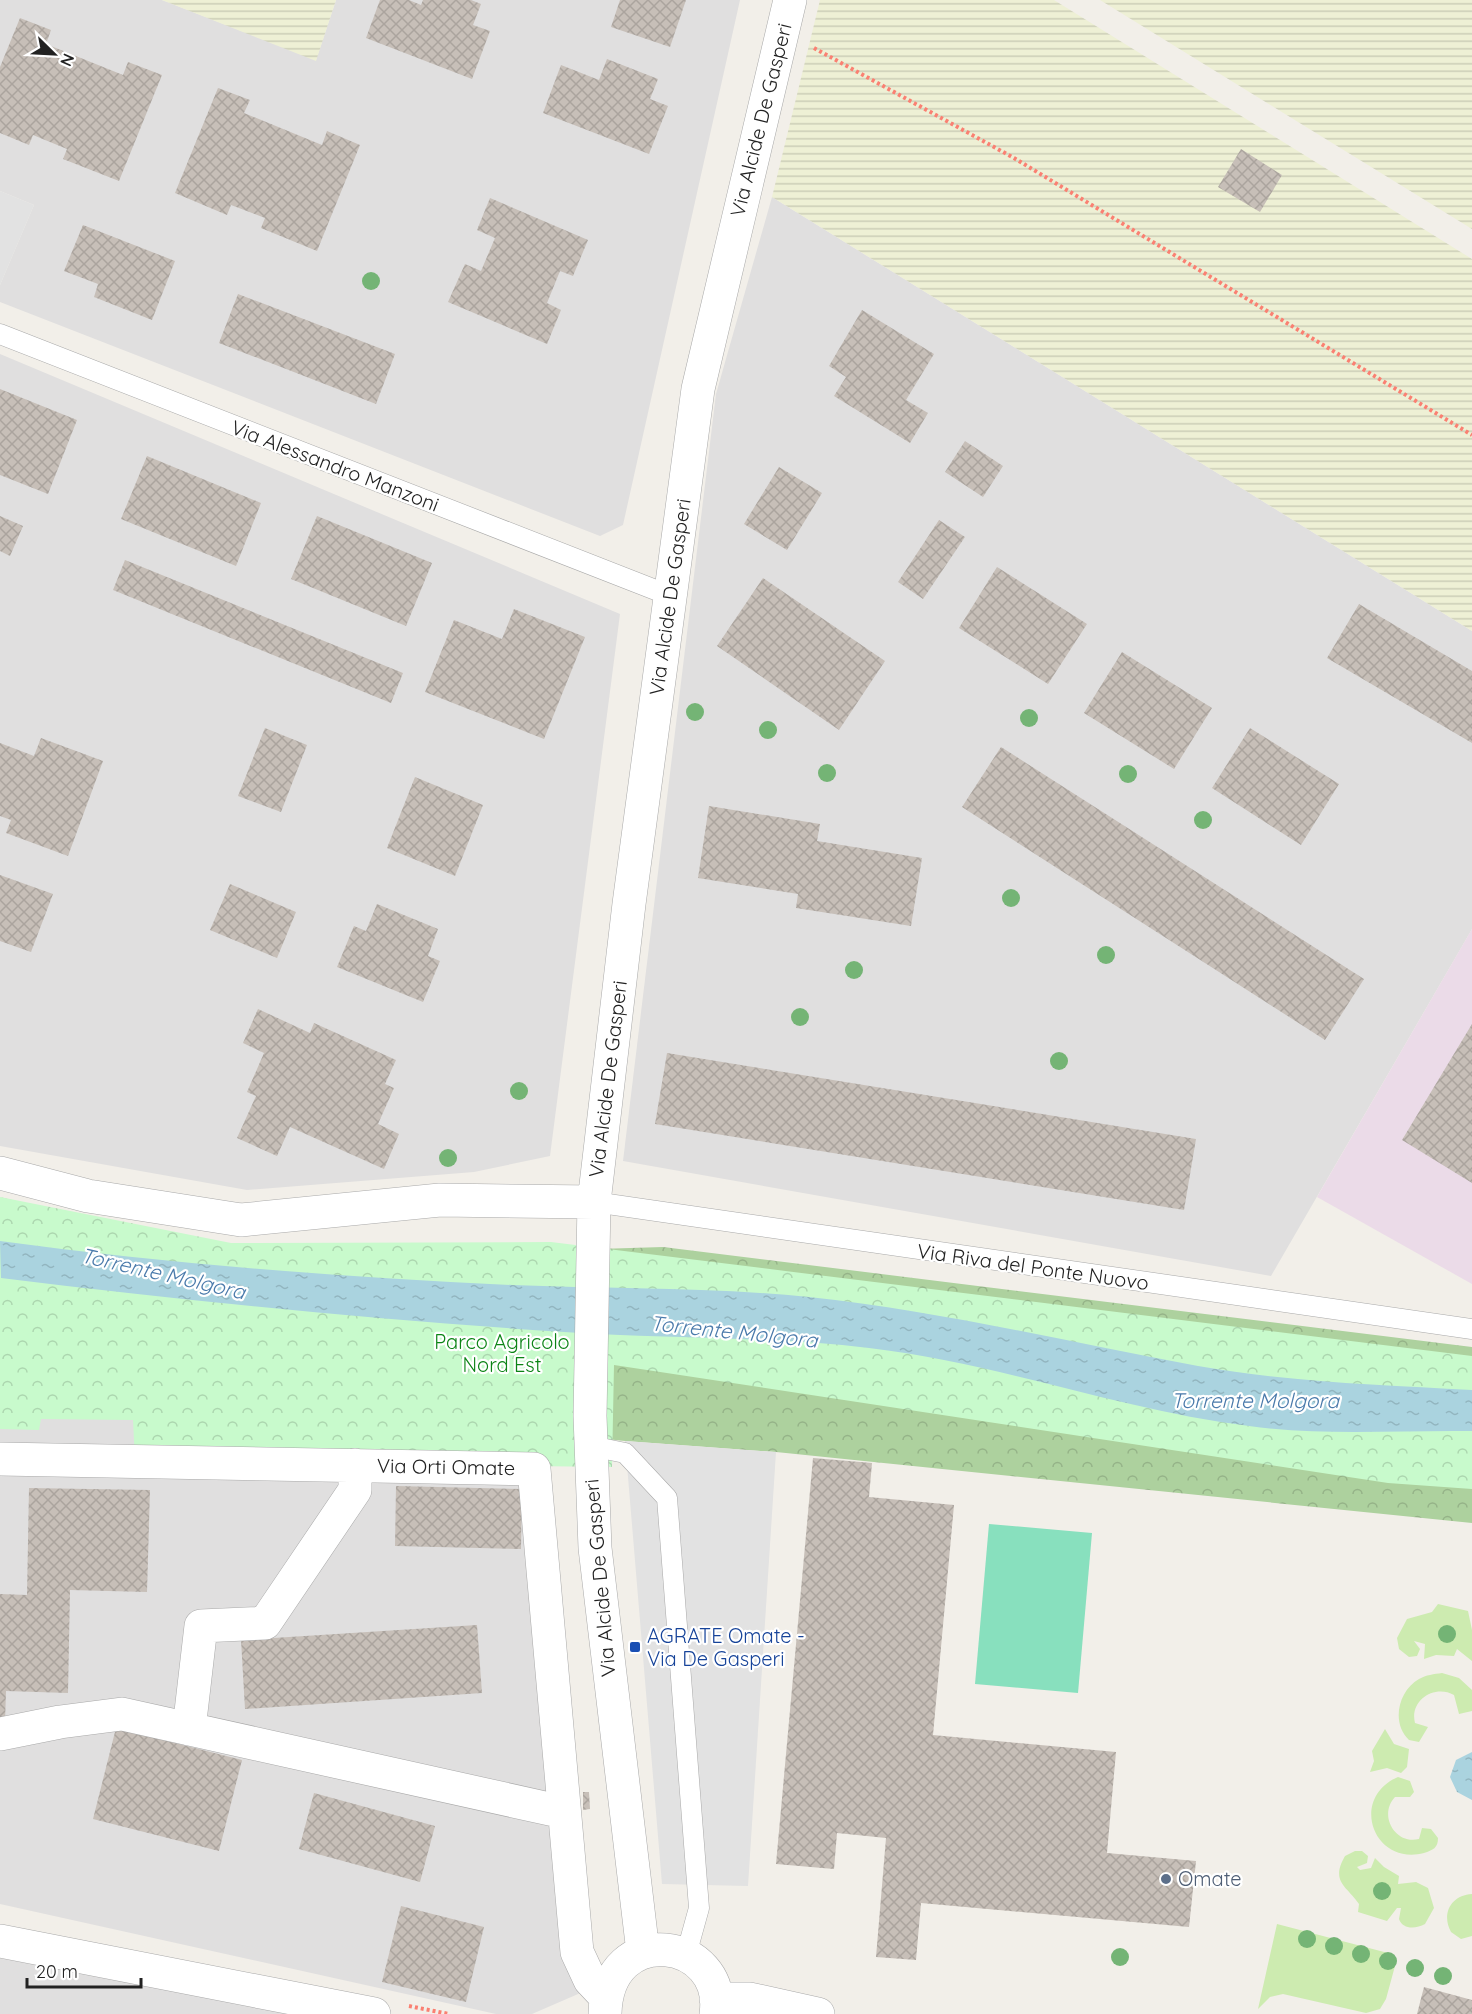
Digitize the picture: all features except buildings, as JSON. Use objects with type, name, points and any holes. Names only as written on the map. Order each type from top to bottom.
[{"type":"street","name":"Via Alcide De Gasperi","points":[[642,1952],[595,1548],[591,1431],[594,1202],[628,904],[701,372],[786,15]]},
{"type":"street","name":"Via Alcide De Gasperi","points":[[0,1173],[88,1196],[242,1220],[440,1200],[594,1202]]},
{"type":"street","name":"Via Orti Omate","points":[[0,1459],[534,1469],[577,1952],[605,2005]]},
{"type":"street","points":[[189,1729],[201,1626],[265,1623],[355,1490],[355,1466]]},
{"type":"street","points":[[0,1734],[60,1722],[122,1714],[563,1812]]},
{"type":"street","points":[[0,1941],[374,2014]]},
{"type":"street","points":[[605,2005],[611,1978],[623,1964],[642,1952],[656,1949],[674,1950],[686,1955],[704,1970],[713,1986],[716,2007],[750,1999],[818,2014]]},
{"type":"lane","name":"Via Alessandro Manzoni","points":[[0,334],[671,596]]},
{"type":"lane","name":"Via Riva del Ponte Nuovo","points":[[594,1202],[1472,1329]]},
{"type":"lane","points":[[591,1431],[625,1453],[667,1498],[699,1908],[686,1955]]},
{"type":"path","points":[[786,15],[1014,158],[1472,435]]},
{"type":"shaded area","points":[[0,0],[162,0],[316,60],[336,0],[740,0],[623,525],[600,536],[0,302],[0,285],[34,205],[0,191]]},
{"type":"shaded area","points":[[0,191],[34,205],[0,285]]},
{"type":"shaded area","points":[[772,197],[1472,631],[1472,929],[1271,1276],[623,1161],[716,394]]},
{"type":"shaded area","points":[[0,354],[620,614],[550,1156],[474,1172],[247,1190],[0,1146]]},
{"type":"shaded area","points":[[1472,929],[1472,1284],[1317,1197]]},
{"type":"shaded area","points":[[0,1372],[529,1431],[585,1991],[532,2014],[496,2014],[0,1904]]},
{"type":"shaded area","points":[[625,1441],[776,1452],[748,1886],[662,1884]]},
{"type":"shaded area","points":[[0,1958],[299,2014],[0,2014]]},
{"type":"green space","points":[[162,0],[336,0],[316,61]]},
{"type":"green space","points":[[820,0],[1054,0],[1472,259],[1472,631],[772,197]]},
{"type":"green space","points":[[1100,0],[1472,0],[1472,229]]},
{"type":"green space","name":"Parco Agricolo Nord Est","points":[[0,1197],[247,1260],[663,1247],[1472,1347],[1472,1523],[776,1452],[625,1441],[529,1431]]},
{"type":"green space","name":"Parco Agricolo Nord Est","points":[[0,1197],[231,1243],[551,1242],[1472,1356],[1472,1489],[1388,1483],[614,1365],[612,1467],[135,1461],[133,1420],[41,1419],[39,1430],[0,1429]]},
{"type":"green space","points":[[989,1524],[1092,1533],[1078,1693],[975,1684]]},
{"type":"green space","points":[[1438,1604],[1468,1611],[1472,1630],[1472,1661],[1457,1649],[1454,1656],[1436,1655],[1424,1659],[1425,1644],[1414,1641],[1420,1649],[1417,1656],[1409,1657],[1399,1649],[1397,1638],[1407,1619],[1432,1612]]},
{"type":"green space","points":[[1442,1673],[1459,1678],[1472,1690],[1472,1711],[1459,1714],[1454,1695],[1447,1692],[1425,1696],[1416,1707],[1414,1715],[1415,1723],[1428,1727],[1419,1742],[1409,1740],[1400,1725],[1399,1708],[1402,1699],[1406,1691],[1419,1679]]},
{"type":"green space","points":[[1385,1729],[1394,1744],[1409,1749],[1407,1767],[1401,1773],[1387,1768],[1370,1772],[1374,1761],[1372,1751]]},
{"type":"green space","points":[[1398,1777],[1410,1781],[1414,1792],[1410,1797],[1395,1797],[1390,1804],[1388,1812],[1392,1827],[1396,1833],[1410,1840],[1419,1839],[1422,1828],[1431,1829],[1438,1841],[1430,1851],[1406,1854],[1392,1850],[1380,1840],[1374,1828],[1371,1814],[1374,1800],[1383,1787]]},
{"type":"green space","points":[[1355,1851],[1362,1851],[1368,1856],[1367,1863],[1357,1867],[1360,1870],[1371,1868],[1375,1858],[1399,1876],[1398,1884],[1416,1882],[1428,1888],[1434,1908],[1425,1924],[1414,1928],[1403,1925],[1399,1919],[1401,1908],[1397,1908],[1387,1921],[1358,1912],[1359,1904],[1342,1883],[1339,1872],[1345,1856]]},
{"type":"green space","points":[[1472,1894],[1472,1936],[1461,1939],[1451,1932],[1447,1919],[1448,1912],[1458,1898]]},
{"type":"green space","points":[[1277,1924],[1388,1953],[1395,1966],[1386,1999],[1380,2009],[1366,2013],[1283,1994],[1270,1997],[1258,2009]]},
{"type":"water","name":"Torrente Molgora","points":[[0,1241],[191,1263],[319,1274],[512,1285],[735,1291],[858,1303],[907,1310],[1198,1366],[1266,1376],[1472,1390],[1472,1431],[1332,1432],[1249,1426],[1153,1409],[965,1364],[917,1355],[831,1344],[602,1334],[423,1322],[212,1302],[1,1278]]},
{"type":"water","points":[[1472,1752],[1472,1800],[1457,1792],[1450,1777],[1456,1760]]},
{"type":"place","name":"AGRATE Omate - Via De Gasperi","points":[[635,1647]]},
{"type":"place","name":"Omate","points":[[1166,1879]]}]
